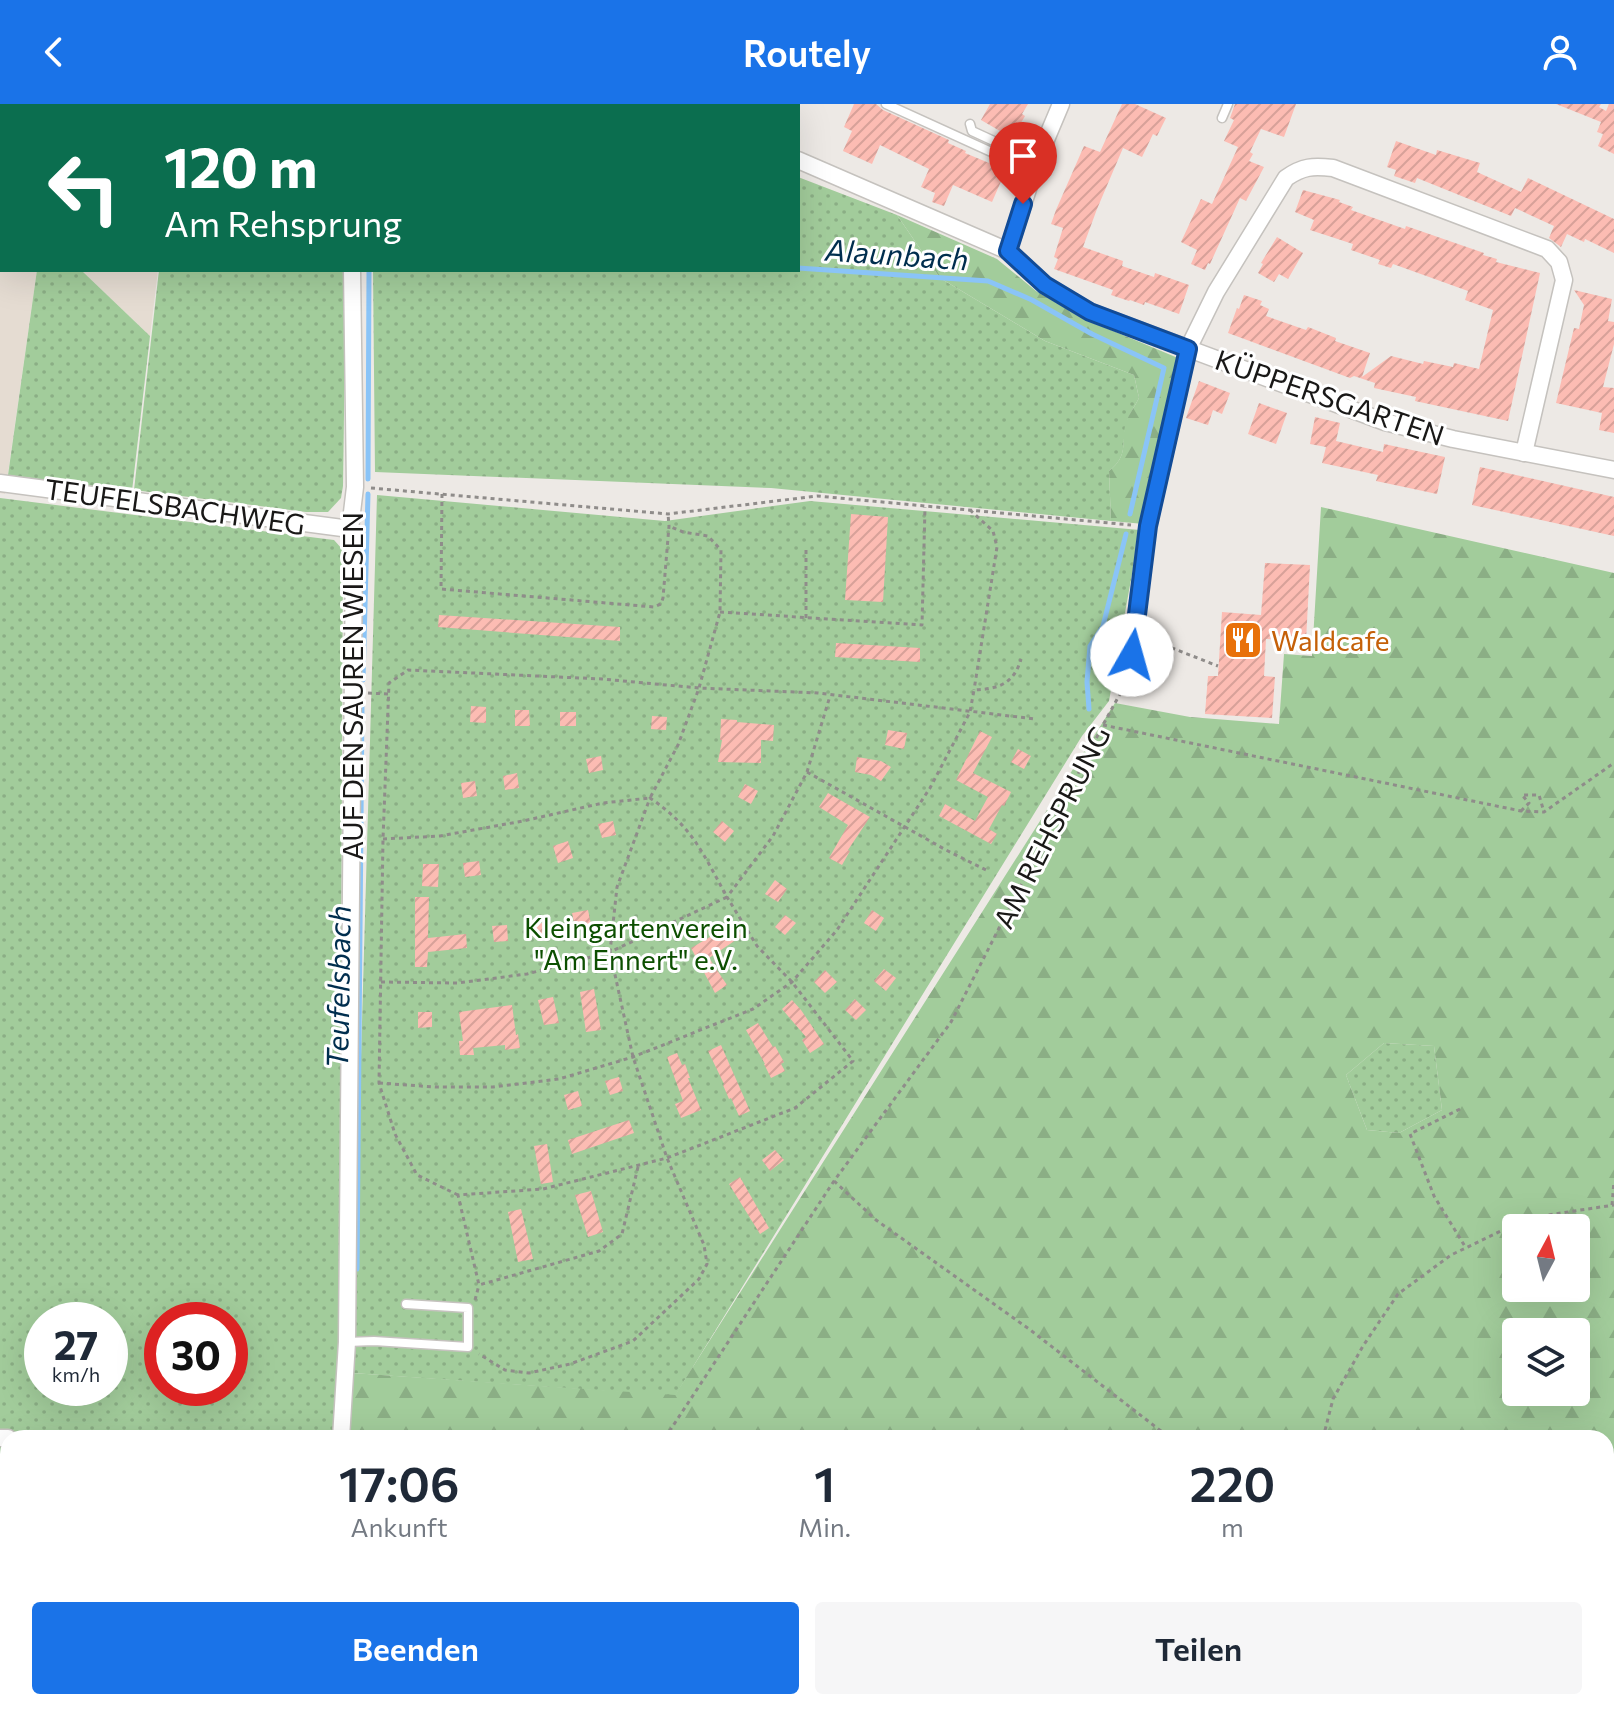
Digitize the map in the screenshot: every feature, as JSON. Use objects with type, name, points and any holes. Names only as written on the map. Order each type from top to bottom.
[{"type":"street","points":[[1008,251],[1035,166],[1061,104]]},
{"type":"street","points":[[800,161],[1008,251],[1045,285],[1090,312],[1188,349]]},
{"type":"street","points":[[1128,680],[1148,526],[1188,349],[1216,292],[1286,178],[1296,171],[1313,166],[1333,168],[1547,249],[1559,262],[1564,280],[1524,453]]},
{"type":"street","name":"AUF DEN SAUREN WIESEN","points":[[342,1430],[347,1342],[354,554],[350,529],[355,487],[352,272]]},
{"type":"street","name":"KÜPPERSGARTEN","points":[[1188,349],[1385,422],[1453,439],[1614,470]]},
{"type":"street","name":"TEUFELSBACHWEG","points":[[0,483],[350,529]]},
{"type":"lane","points":[[886,104],[1035,166]]},
{"type":"lane","points":[[1222,118],[1228,104]]},
{"type":"lane","points":[[970,124],[972,131],[1035,166]]},
{"type":"lane","points":[[347,1342],[468,1347],[468,1308],[406,1304]]},
{"type":"path","points":[[355,487],[668,514],[817,496],[1148,526]]},
{"type":"path","points":[[442,494],[441,589],[654,607],[661,604],[663,598],[668,514]]},
{"type":"path","points":[[720,612],[922,625],[925,506]]},
{"type":"path","points":[[379,1083],[493,1087],[559,1079],[633,1057],[753,1009],[792,982],[837,930],[930,788],[970,712],[997,547],[993,531],[969,510]]},
{"type":"path","points":[[468,1347],[505,1370],[529,1373],[570,1364],[633,1341],[699,1279],[707,1264],[706,1254],[667,1158],[633,1057],[610,952],[617,887],[650,798],[678,745],[699,688],[720,612],[721,550],[708,536],[669,526]]},
{"type":"path","points":[[806,549],[806,618]]},
{"type":"path","points":[[1134,633],[1218,666]]},
{"type":"path","points":[[974,690],[994,689],[1013,677],[1021,659]]},
{"type":"path","points":[[383,839],[440,836],[603,803],[650,798],[670,811],[695,838],[757,946],[792,982],[853,1061],[795,1108],[667,1158],[543,1189],[458,1195],[417,1175],[395,1134],[379,1083],[383,839],[389,683],[408,670],[602,679],[830,695],[1035,719]]},
{"type":"path","name":"AM REHSPRUNG","points":[[670,1430],[834,1181],[951,1022],[1128,680]]},
{"type":"path","points":[[381,982],[457,983],[527,974],[610,952],[727,897],[773,836],[807,772],[830,695]]},
{"type":"path","points":[[1103,725],[1521,811],[1544,812],[1614,763]]},
{"type":"path","points":[[807,772],[988,871]]},
{"type":"path","points":[[1521,811],[1529,803],[1522,795],[1539,795],[1544,812]]},
{"type":"path","points":[[1460,1109],[1410,1134],[1434,1196],[1466,1248]]},
{"type":"path","points":[[458,1195],[479,1285],[599,1251],[622,1234],[638,1167]]},
{"type":"path","points":[[834,1181],[876,1220],[1029,1329],[1160,1430]]},
{"type":"path","points":[[1325,1430],[1333,1399],[1398,1294],[1451,1255],[1528,1218],[1613,1205],[1614,1181]]},
{"type":"shaded area","points":[[0,272],[37,272],[5,494],[0,493]]},
{"type":"shaded area","points":[[83,272],[158,272],[150,336]]},
{"type":"green space","points":[[800,178],[897,215],[940,278],[1045,341],[1134,375],[1139,398],[1127,422],[1120,459],[1109,471],[1111,521],[771,488],[375,472],[373,272],[800,272]]},
{"type":"green space","points":[[897,215],[997,259],[1036,291],[1087,320],[1178,358],[1155,525],[1111,521],[1109,471],[1120,459],[1126,422],[1139,398],[1134,375],[1045,341],[940,278]]},
{"type":"green space","points":[[37,272],[83,272],[150,336],[132,491],[8,475]]},
{"type":"green space","points":[[159,272],[346,272],[343,486],[341,498],[328,512],[306,512],[134,490]]},
{"type":"green space","name":"Kleingartenverein \"Am Ennert\" e.V.","points":[[377,495],[665,521],[810,501],[1140,530],[1109,701],[1082,736],[675,1396],[352,1373]]},
{"type":"green space","points":[[0,498],[334,540],[343,550],[339,1430],[0,1430]]},
{"type":"green space","points":[[1321,507],[1614,573],[1614,1430],[345,1430],[352,1373],[675,1395],[1115,703],[1190,717],[1279,724],[1284,654],[1312,656]],"holes":[[[1384,1043],[1434,1046],[1442,1110],[1399,1133],[1367,1130],[1346,1075]]]},
{"type":"green space","points":[[1384,1043],[1434,1046],[1442,1110],[1399,1133],[1367,1130],[1346,1075]]},
{"type":"building","points":[[854,104],[876,104],[949,140],[948,143],[965,153],[1006,170],[992,202],[953,185],[944,206],[932,202],[935,193],[921,187],[929,169],[880,145],[872,164],[843,151],[852,131],[844,127]]},
{"type":"building","points":[[990,104],[1028,104],[1012,138],[981,120]]},
{"type":"building","points":[[1122,104],[1135,104],[1166,118],[1157,136],[1153,134],[1142,157],[1123,148],[1083,247],[1123,261],[1122,266],[1189,285],[1179,314],[1145,302],[1144,305],[1111,295],[1113,290],[1054,269],[1058,259],[1054,257],[1063,228],[1051,224],[1056,210],[1084,146],[1100,152]]},
{"type":"building","points":[[1235,104],[1296,104],[1284,137],[1261,129],[1249,161],[1264,167],[1246,201],[1240,198],[1205,270],[1191,264],[1197,250],[1181,242],[1201,199],[1212,204],[1238,147],[1224,141],[1234,120],[1230,118]]},
{"type":"building","points":[[1556,104],[1601,104],[1599,107],[1606,111],[1609,104],[1614,104],[1614,154],[1598,146],[1603,134],[1597,132],[1601,122]]},
{"type":"building","points":[[1396,141],[1436,155],[1437,150],[1480,163],[1477,172],[1521,192],[1528,178],[1614,219],[1614,253],[1567,234],[1561,247],[1549,238],[1554,226],[1515,208],[1511,216],[1417,178],[1415,183],[1394,176],[1396,170],[1387,167]]},
{"type":"building","points":[[1303,190],[1340,200],[1353,207],[1351,210],[1405,229],[1406,226],[1484,253],[1497,259],[1496,262],[1540,273],[1508,421],[1415,401],[1416,397],[1374,388],[1375,383],[1354,376],[1350,378],[1228,333],[1244,295],[1262,301],[1260,305],[1269,309],[1266,316],[1306,330],[1308,327],[1336,338],[1335,341],[1370,353],[1362,377],[1391,356],[1423,364],[1424,361],[1453,367],[1454,363],[1479,369],[1493,310],[1465,300],[1468,291],[1393,264],[1391,268],[1378,264],[1380,260],[1351,250],[1353,244],[1310,230],[1314,220],[1295,212]]},
{"type":"building","points":[[1277,237],[1303,253],[1288,279],[1279,274],[1274,282],[1258,273]]},
{"type":"building","points":[[1574,290],[1612,299],[1608,321],[1614,322],[1614,344],[1603,387],[1614,388],[1614,433],[1599,430],[1602,413],[1556,403],[1574,328],[1579,329],[1584,305]]},
{"type":"building","points":[[1199,381],[1230,393],[1222,414],[1213,410],[1208,425],[1186,418]]},
{"type":"building","points":[[1259,403],[1287,413],[1276,444],[1248,434]]},
{"type":"building","points":[[1315,417],[1340,423],[1336,441],[1383,452],[1384,444],[1445,457],[1437,494],[1376,481],[1378,475],[1322,463],[1326,447],[1310,444]]},
{"type":"building","points":[[1480,467],[1614,497],[1614,536],[1472,505]]},
{"type":"building","points":[[851,514],[888,517],[883,602],[845,600]]},
{"type":"building","name":"Waldcafe","points":[[1265,563],[1310,565],[1306,641],[1266,639],[1264,676],[1275,677],[1272,718],[1205,714],[1208,676],[1218,676],[1222,612],[1261,615]]},
{"type":"building","points":[[439,615],[620,627],[620,641],[438,627]]},
{"type":"building","points":[[836,643],[920,648],[920,662],[835,657]]},
{"type":"building","points":[[471,706],[486,707],[486,723],[470,722]]},
{"type":"building","points":[[515,710],[529,710],[530,726],[515,726]]},
{"type":"building","points":[[560,712],[576,712],[576,726],[560,726]]},
{"type":"building","points":[[652,716],[667,717],[666,730],[651,729]]},
{"type":"building","points":[[721,719],[774,725],[773,741],[761,740],[761,763],[718,762],[722,740]]},
{"type":"building","points":[[888,730],[907,733],[904,749],[885,745]]},
{"type":"building","points":[[980,731],[992,737],[973,773],[1011,792],[989,829],[997,834],[991,844],[939,816],[945,804],[975,821],[988,797],[956,780]]},
{"type":"building","points":[[1018,749],[1031,756],[1024,769],[1011,762]]},
{"type":"building","points":[[601,756],[603,770],[589,773],[586,759]]},
{"type":"building","points":[[857,757],[881,761],[891,767],[881,781],[855,772]]},
{"type":"building","points":[[517,773],[519,788],[505,790],[503,776]]},
{"type":"building","points":[[475,781],[477,796],[463,798],[461,783]]},
{"type":"building","points":[[745,784],[758,791],[751,804],[738,797]]},
{"type":"building","points":[[828,793],[870,817],[842,865],[829,858],[848,825],[819,807]]},
{"type":"building","points":[[613,821],[616,835],[602,838],[598,824]]},
{"type":"building","points":[[722,821],[734,831],[725,842],[713,832]]},
{"type":"building","points":[[568,841],[573,858],[558,863],[553,846]]},
{"type":"building","points":[[479,861],[481,875],[465,877],[463,863]]},
{"type":"building","points":[[423,864],[439,864],[438,887],[422,886]]},
{"type":"building","points":[[775,880],[787,889],[778,902],[765,894]]},
{"type":"building","points":[[415,897],[429,897],[428,938],[466,934],[467,948],[428,952],[427,967],[415,967]]},
{"type":"building","points":[[588,910],[591,924],[575,927],[572,913]]},
{"type":"building","points":[[872,910],[884,918],[876,931],[864,923]]},
{"type":"building","points":[[785,915],[796,923],[785,935],[775,927]]},
{"type":"building","points":[[546,922],[548,936],[534,938],[531,925]]},
{"type":"building","points":[[734,923],[742,936],[709,958],[727,985],[715,993],[691,948]]},
{"type":"building","points":[[507,925],[508,941],[494,942],[492,926]]},
{"type":"building","points":[[884,969],[896,978],[886,991],[874,981]]},
{"type":"building","points":[[825,970],[837,982],[825,993],[814,982]]},
{"type":"building","points":[[594,989],[601,1030],[586,1032],[580,992]]},
{"type":"building","points":[[553,997],[559,1023],[544,1025],[538,1000]]},
{"type":"building","points":[[855,999],[866,1010],[856,1020],[845,1010]]},
{"type":"building","points":[[792,1000],[824,1044],[810,1053],[802,1040],[806,1037],[782,1009]]},
{"type":"building","points":[[512,1005],[520,1048],[505,1050],[505,1045],[473,1048],[474,1055],[460,1055],[459,1041],[463,1041],[459,1012]]},
{"type":"building","points":[[418,1012],[432,1012],[432,1027],[418,1028]]},
{"type":"building","points":[[758,1023],[784,1062],[781,1064],[785,1071],[771,1078],[746,1030]]},
{"type":"building","points":[[721,1045],[750,1111],[739,1116],[708,1051]]},
{"type":"building","points":[[677,1053],[682,1065],[685,1064],[701,1110],[681,1118],[675,1104],[683,1101],[667,1057]]},
{"type":"building","points":[[619,1077],[623,1091],[610,1095],[605,1081]]},
{"type":"building","points":[[578,1091],[582,1106],[568,1110],[564,1095]]},
{"type":"building","points":[[629,1120],[634,1133],[572,1154],[568,1140]]},
{"type":"building","points":[[547,1144],[553,1182],[541,1184],[534,1146]]},
{"type":"building","points":[[775,1150],[784,1160],[770,1171],[762,1160]]},
{"type":"building","points":[[740,1177],[769,1228],[760,1234],[729,1184]]},
{"type":"building","points":[[591,1191],[603,1232],[588,1237],[575,1195]]},
{"type":"building","points":[[521,1209],[533,1259],[518,1262],[508,1212]]},
{"type":"waterway","name":"Alaunbach","points":[[800,268],[988,281],[1032,300],[1092,334],[1164,368],[1130,514]]},
{"type":"waterway","name":"Teufelsbach","points":[[368,479],[369,272]]},
{"type":"waterway","name":"Teufelsbach","points":[[363,680],[368,494]]},
{"type":"waterway","points":[[1089,709],[1087,682],[1090,646],[1103,626],[1126,534]]},
{"type":"waterway","name":"Teufelsbach","points":[[357,1269],[362,705]]},
{"type":"place","name":"Waldcafe","points":[[1243,640]]},
{"type":"route","points":[[1023,204],[1008,251],[1045,285],[1090,312],[1188,349],[1148,526],[1132,655]]}]
